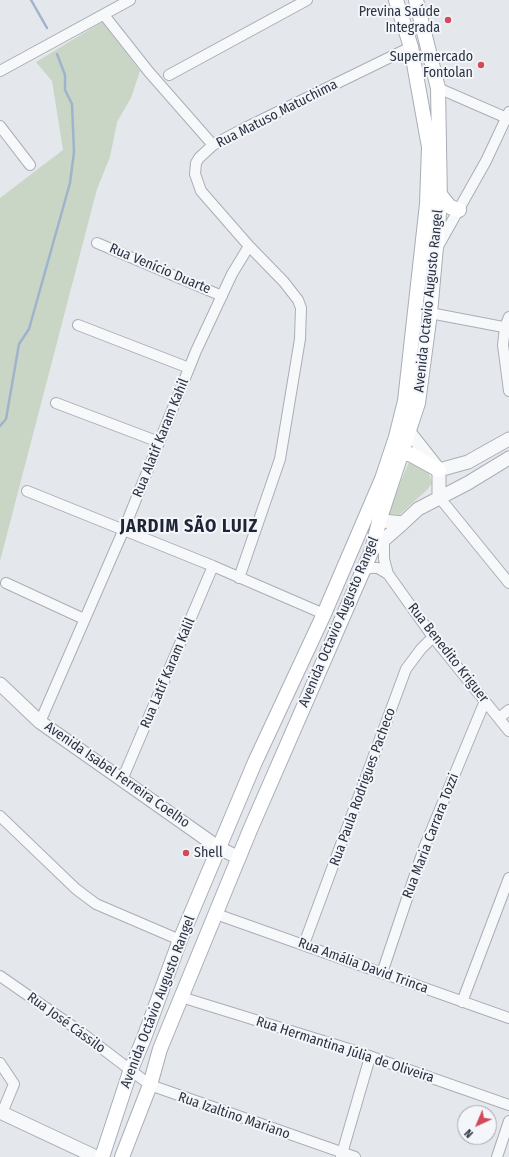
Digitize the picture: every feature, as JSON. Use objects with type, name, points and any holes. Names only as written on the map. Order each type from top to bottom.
[{"type":"main road","name":"Avenida Octavio Augusto Rangel","points":[[219,848],[256,762],[324,614],[382,479],[396,437],[409,379],[427,204],[429,147],[411,47],[396,0]]},
{"type":"main road","name":"Avenida Octavio Augusto Rangel","points":[[239,858],[372,550],[380,518],[418,403],[430,313],[440,197],[438,88],[416,0]]},
{"type":"main road","points":[[401,15],[408,23],[415,40],[428,85],[438,88]]},
{"type":"main road","points":[[429,147],[435,187],[440,197],[450,207],[459,210]]},
{"type":"main road","points":[[380,518],[377,512],[377,506],[382,479],[395,457],[402,454],[415,456],[439,470]]},
{"type":"main road","name":"Avenida Octávio Augusto Rangel","points":[[102,1157],[130,1072],[180,940],[219,848]]},
{"type":"main road","name":"Avenida Octávio Augusto Rangel","points":[[122,1157],[150,1085],[160,1050],[239,858]]},
{"type":"main road","points":[[144,1038],[146,1046],[160,1050]]},
{"type":"street","points":[[0,71],[130,0]]},
{"type":"street","points":[[169,75],[307,0]]},
{"type":"street","points":[[104,15],[149,72],[213,146]]},
{"type":"street","name":"Rua Matuso Matuchima","points":[[239,578],[280,459],[300,339],[301,308],[298,300],[284,282],[249,246],[202,191],[195,174],[196,163],[199,158],[213,146],[243,129],[411,47]]},
{"type":"street","points":[[435,252],[486,161],[508,116],[438,88]]},
{"type":"street","points":[[0,126],[30,165]]},
{"type":"street","name":"Rua Venício Duarte","points":[[97,243],[222,296]]},
{"type":"street","name":"Rua Alatif Karam Kahil","points":[[40,722],[124,529],[190,368],[222,296],[249,246]]},
{"type":"street","points":[[430,313],[507,328]]},
{"type":"street","points":[[509,317],[503,345],[509,391]]},
{"type":"street","points":[[78,324],[190,368]]},
{"type":"street","points":[[56,403],[159,442]]},
{"type":"street","points":[[408,432],[439,470],[439,497],[509,583]]},
{"type":"street","points":[[439,470],[468,462],[509,439]]},
{"type":"street","points":[[372,550],[384,541],[418,509],[468,483],[509,458]]},
{"type":"street","points":[[27,491],[124,529],[324,614]]},
{"type":"street","points":[[380,518],[383,521],[403,523]]},
{"type":"street","name":"Rua Benedito Kriguer","points":[[384,541],[384,559],[388,574],[433,637],[509,731]]},
{"type":"street","name":"Rua Latif Karam Kalil","points":[[122,780],[213,566]]},
{"type":"street","points":[[363,570],[378,568],[388,574]]},
{"type":"street","points":[[6,583],[84,619]]},
{"type":"street","name":"Rua Paula Rodrigues Pacheco","points":[[304,944],[406,669],[421,649],[433,637]]},
{"type":"street","name":"Avenida Isabel Ferreira Coelho","points":[[0,684],[40,722],[219,848],[239,858]]},
{"type":"street","name":"Rua Maria Carrara Tozzi","points":[[382,973],[424,848],[485,701]]},
{"type":"street","points":[[499,718],[509,710]]},
{"type":"street","points":[[0,816],[76,889],[96,904],[180,940]]},
{"type":"street","points":[[462,1002],[509,878]]},
{"type":"street","name":"Rua Amália David Trinca","points":[[216,914],[509,1018]]},
{"type":"street","name":"Rua José Cássilo","points":[[1,979],[78,1030],[130,1072]]},
{"type":"street","name":"Rua Hermantina Júlia de Oliveira","points":[[181,997],[370,1057],[509,1105]]},
{"type":"street","points":[[341,1155],[370,1057]]},
{"type":"street","points":[[0,1063],[14,1084],[1,1112],[96,1157]]},
{"type":"street","name":"Rua Izaltino Mariano","points":[[130,1072],[150,1085],[341,1155],[355,1157]]},
{"type":"street","points":[[497,1157],[509,1121]]},
{"type":"green space","points":[[102,22],[140,71],[131,98],[117,122],[110,157],[97,189],[0,561],[0,198],[63,150],[52,81],[36,62]]},
{"type":"green space","points":[[409,462],[428,471],[432,483],[428,489],[399,515],[387,514]]},
{"type":"waterway","points":[[31,0],[47,28]]},
{"type":"waterway","points":[[0,426],[6,419],[19,344],[29,329],[70,183],[74,152],[72,104],[65,90],[65,75],[57,54]]},
{"type":"place","name":"Previna Saúde Integrada","points":[[448,20]]},
{"type":"place","name":"Supermercado Fontolan","points":[[481,65]]},
{"type":"place","name":"Shell","points":[[186,853]]},
{"type":"district","name":"JARDIM SÃO LUIZ","points":[[189,527]]}]
